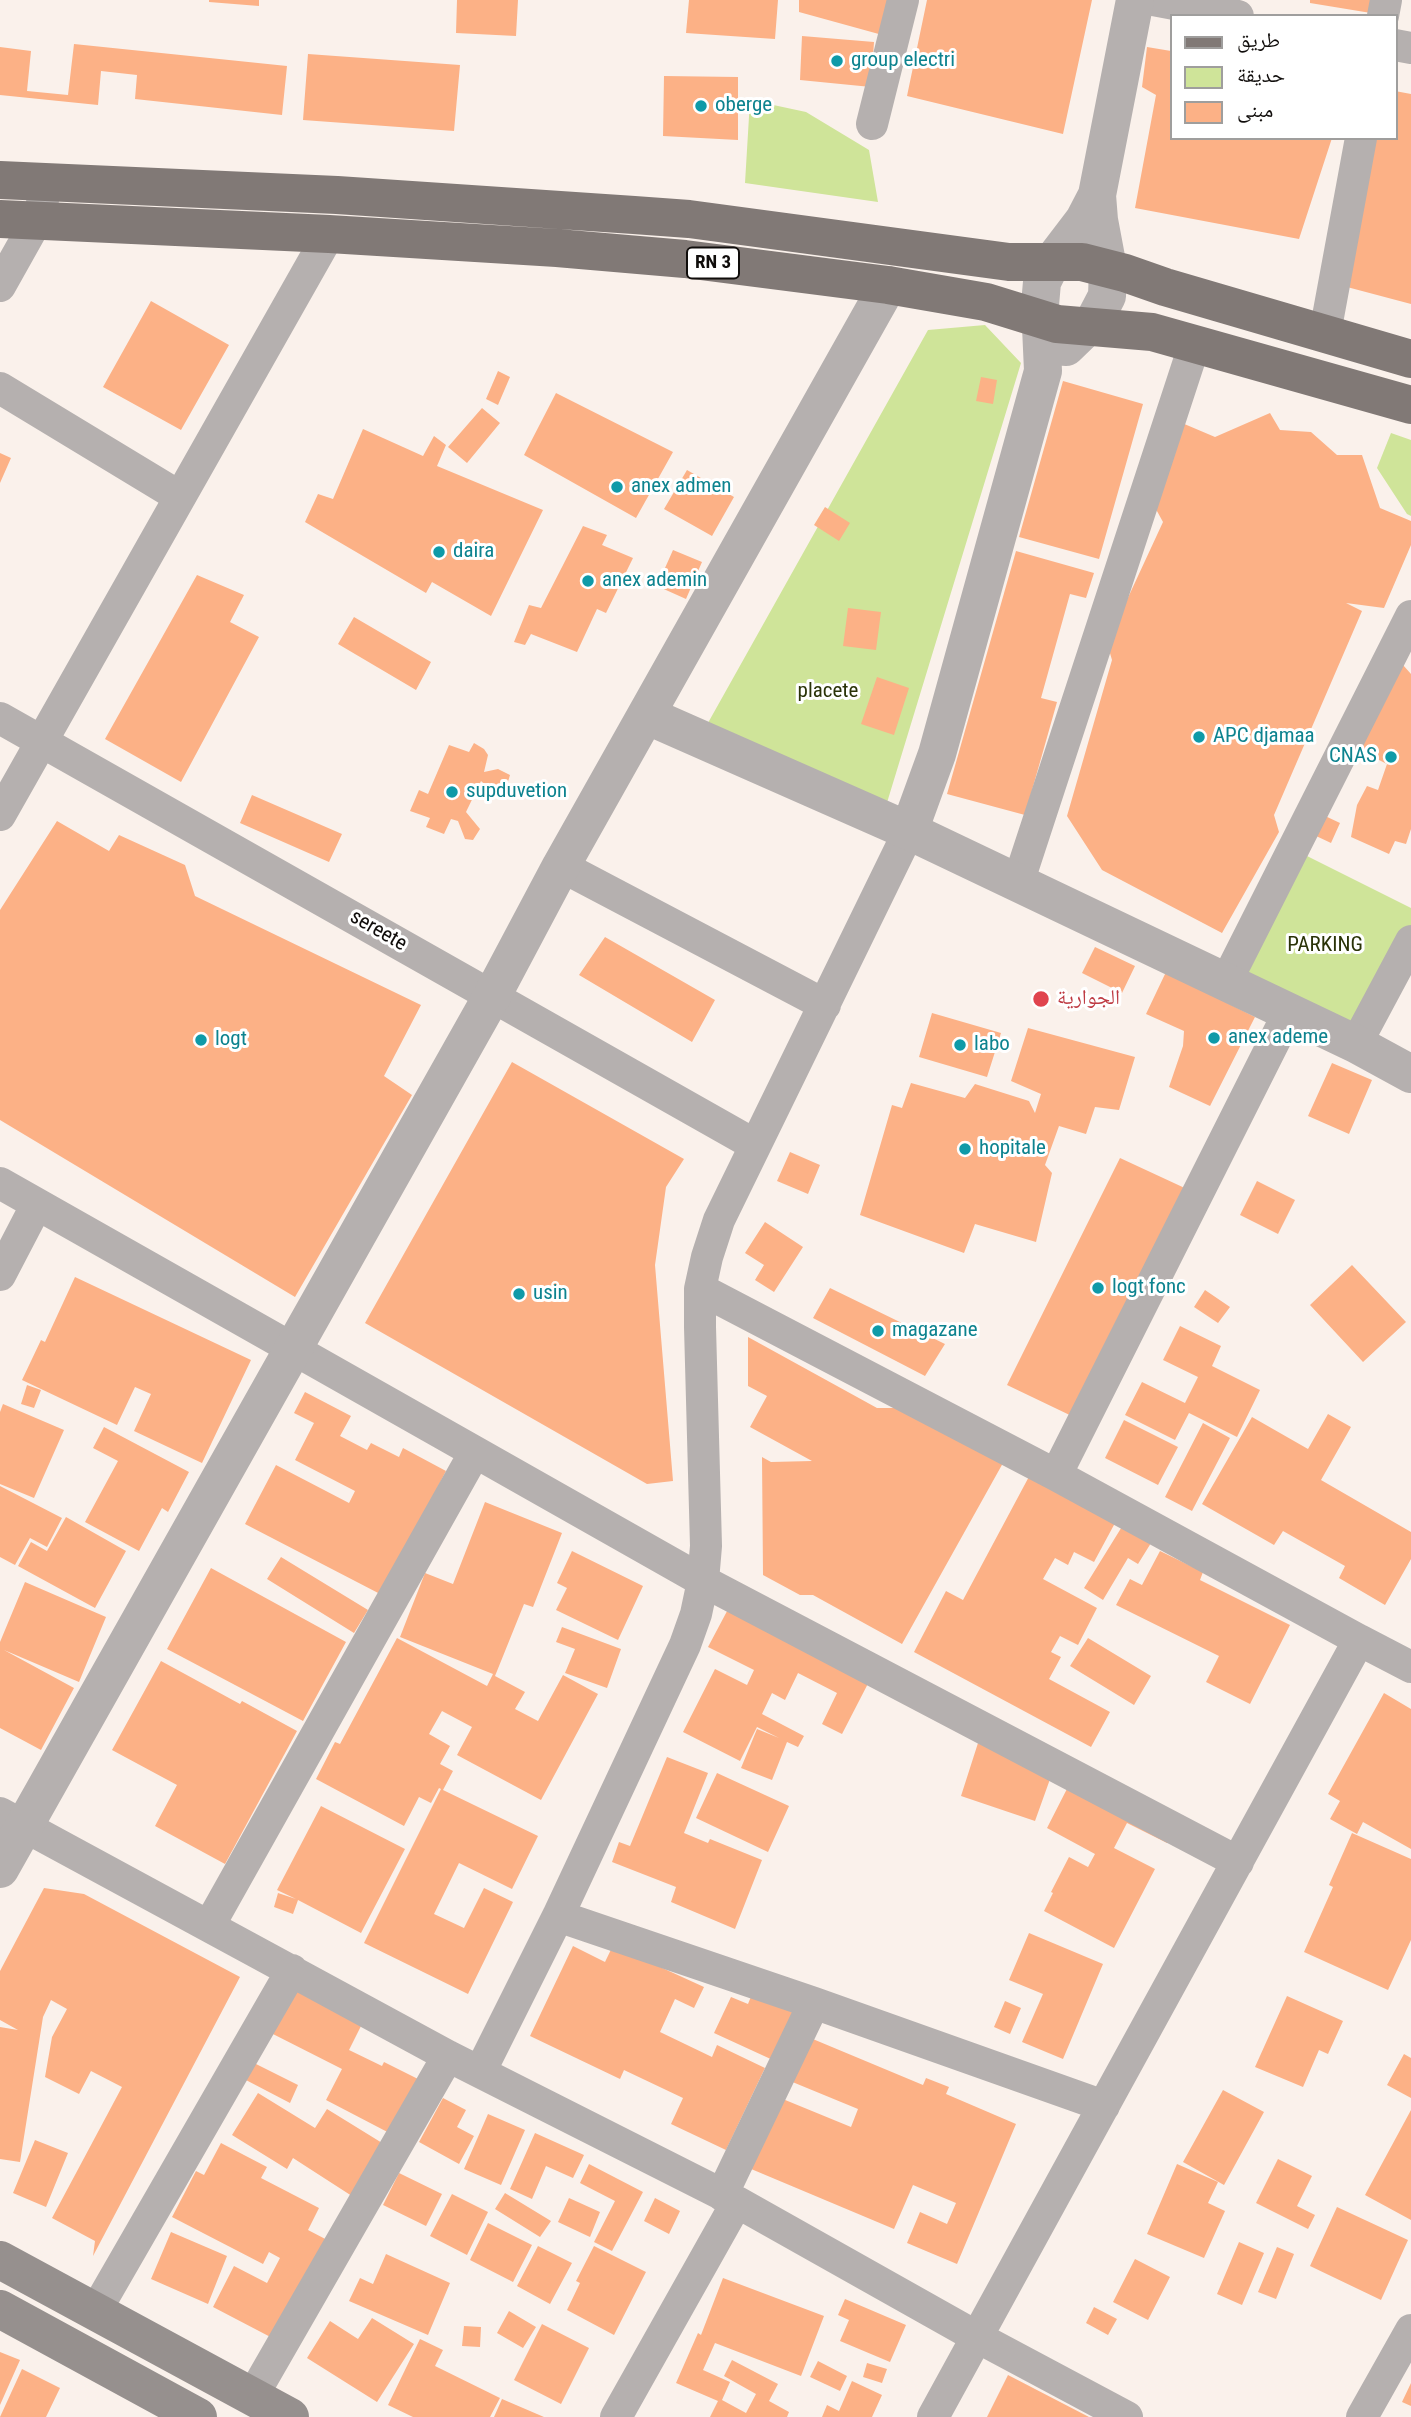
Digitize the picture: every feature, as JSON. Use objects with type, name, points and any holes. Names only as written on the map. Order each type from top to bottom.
[{"type":"main road","name":"RN 3","points":[[0,180],[337,195],[689,219],[1009,262],[1082,262],[1411,359]]},
{"type":"main road","points":[[557,247],[560,210]]},
{"type":"main road","name":"RN 3","points":[[0,219],[557,247],[685,259],[888,285],[986,302],[1057,324],[1152,332],[1411,405]]},
{"type":"main road","points":[[0,2260],[290,2417]]},
{"type":"main road","points":[[0,2309],[198,2417]]},
{"type":"street","points":[[872,124],[903,0]]},
{"type":"street","points":[[1043,370],[1088,327],[1103,307],[1107,296],[1108,268],[1097,195],[1135,0]]},
{"type":"street","points":[[1153,0],[1227,14]]},
{"type":"street","points":[[1325,332],[1360,140]]},
{"type":"street","points":[[0,286],[37,220],[49,181]]},
{"type":"street","points":[[480,2072],[558,1916],[685,1645],[696,1614],[703,1581],[706,1546],[700,1289],[707,1257],[719,1220],[909,831],[937,754],[1043,370],[1040,319],[1042,282],[1052,262],[1075,235],[1097,195]]},
{"type":"street","points":[[0,815],[329,234]]},
{"type":"street","points":[[0,1869],[12,1820],[292,1348],[492,996],[561,866],[888,285]]},
{"type":"street","points":[[1018,883],[1195,343]]},
{"type":"street","points":[[0,388],[180,496]]},
{"type":"street","points":[[1226,982],[1411,616]]},
{"type":"street","points":[[646,715],[909,831],[1356,1044],[1411,1074]]},
{"type":"street","name":"sereete","points":[[0,718],[755,1145]]},
{"type":"street","points":[[561,866],[825,1006]]},
{"type":"street","points":[[1356,1044],[1411,941]]},
{"type":"street","points":[[1056,1475],[1289,1012]]},
{"type":"street","points":[[0,1183],[703,1581],[1238,1862]]},
{"type":"street","points":[[0,1275],[37,1204]]},
{"type":"street","points":[[700,1289],[1056,1475],[1411,1667]]},
{"type":"street","points":[[209,1926],[475,1452]]},
{"type":"street","points":[[933,2417],[1359,1640]]},
{"type":"street","points":[[12,1820],[448,2056],[729,2198],[977,2337],[1127,2417]]},
{"type":"street","points":[[558,1916],[1104,2106]]},
{"type":"street","points":[[95,2312],[292,1970]]},
{"type":"street","points":[[616,2417],[729,2198],[814,2003]]},
{"type":"street","points":[[252,2397],[448,2056]]},
{"type":"street","points":[[1362,2417],[1411,2330]]},
{"type":"green space","points":[[750,100],[806,112],[869,150],[878,202],[745,183]]},
{"type":"green space","name":"placete","points":[[985,325],[1021,363],[882,819],[704,730],[928,330]]},
{"type":"green space","points":[[1391,433],[1411,440],[1411,516],[1407,514],[1377,468]]},
{"type":"green space","name":"PARKING","points":[[1293,849],[1411,908],[1411,939],[1354,1039],[1229,982]]},
{"type":"building","points":[[259,0],[259,6],[209,2]]},
{"type":"building","points":[[457,0],[518,0],[516,36],[456,33]]},
{"type":"building","points":[[689,0],[778,0],[775,39],[686,33]]},
{"type":"building","points":[[799,0],[895,0],[886,36],[799,12]]},
{"type":"building","points":[[927,0],[1092,0],[1063,134],[907,96]]},
{"type":"building","points":[[1310,0],[1379,0],[1377,14],[1310,3]]},
{"type":"building","name":"group electri","points":[[802,36],[874,42],[871,87],[800,80]]},
{"type":"building","points":[[74,44],[287,66],[282,115],[135,99],[137,75],[101,71],[98,105],[0,95],[0,47],[31,51],[27,91],[68,95]]},
{"type":"building","points":[[1147,47],[1170,51],[1170,140],[1331,140],[1299,239],[1135,208],[1156,95],[1142,87]]},
{"type":"building","points":[[308,54],[460,65],[454,131],[303,120]]},
{"type":"building","name":"oberge","points":[[664,76],[738,77],[738,140],[663,136]]},
{"type":"building","points":[[1397,91],[1411,94],[1411,304],[1347,287],[1374,140],[1397,140]]},
{"type":"building","points":[[151,301],[229,345],[181,430],[103,387]]},
{"type":"building","points":[[498,371],[510,377],[498,405],[486,399]]},
{"type":"building","points":[[981,377],[997,380],[993,404],[976,401]]},
{"type":"building","points":[[1063,381],[1143,404],[1099,559],[1019,537]]},
{"type":"building","name":"anex admen","points":[[556,393],[673,452],[636,518],[524,455]]},
{"type":"building","points":[[482,408],[500,423],[467,463],[448,447]]},
{"type":"building","name":"APC djamaa","points":[[1270,413],[1280,430],[1311,432],[1337,455],[1362,455],[1380,508],[1411,521],[1411,545],[1384,608],[1346,603],[1362,611],[1274,815],[1279,832],[1222,933],[1102,870],[1067,816],[1112,660],[1107,643],[1163,522],[1152,502],[1182,423],[1215,437]]},
{"type":"building","name":"daira","points":[[363,429],[423,456],[434,436],[446,445],[437,466],[543,510],[491,616],[432,582],[426,593],[305,522],[318,494],[333,499]]},
{"type":"building","points":[[0,453],[11,458],[0,483]]},
{"type":"building","points":[[687,470],[734,497],[712,536],[664,509]]},
{"type":"building","points":[[825,507],[850,523],[839,541],[814,525]]},
{"type":"building","name":"anex ademin","points":[[583,526],[607,535],[602,545],[633,558],[606,613],[597,609],[577,652],[531,634],[525,645],[514,642],[529,605],[541,608]]},
{"type":"building","points":[[673,550],[702,562],[686,599],[657,586]]},
{"type":"building","points":[[1016,551],[1094,573],[1086,598],[1070,594],[1041,698],[1057,702],[1025,815],[947,794]]},
{"type":"building","points":[[197,575],[244,595],[230,622],[259,637],[181,782],[105,739]]},
{"type":"building","points":[[848,608],[881,612],[876,650],[843,646]]},
{"type":"building","points":[[354,617],[431,662],[416,690],[338,644]]},
{"type":"building","name":"CNAS","points":[[1403,665],[1411,674],[1411,829],[1406,844],[1395,841],[1389,854],[1351,837],[1357,805],[1367,786],[1378,790],[1387,764],[1357,749]]},
{"type":"building","points":[[877,677],[909,688],[894,735],[861,724]]},
{"type":"building","name":"supduvetion","points":[[474,743],[488,755],[484,772],[498,769],[510,775],[507,785],[489,788],[481,781],[466,812],[480,829],[473,840],[465,839],[458,821],[451,819],[444,834],[426,827],[430,818],[410,811],[419,790],[428,794],[449,745],[469,752]]},
{"type":"building","points":[[252,795],[342,834],[329,862],[240,823]]},
{"type":"building","points":[[1323,815],[1340,823],[1331,843],[1314,835]]},
{"type":"building","name":"logt","points":[[57,821],[109,851],[119,835],[185,865],[195,896],[421,1005],[384,1076],[412,1095],[295,1297],[0,1120],[0,910]]},
{"type":"building","points":[[605,937],[715,1000],[692,1042],[579,975]]},
{"type":"building","points":[[1095,947],[1135,966],[1122,993],[1082,973]]},
{"type":"building","name":"anex ademe","points":[[1166,972],[1255,1017],[1210,1106],[1169,1087],[1183,1046],[1184,1031],[1146,1014]]},
{"type":"building","name":"labo","points":[[932,1013],[1001,1033],[987,1077],[919,1057]]},
{"type":"building","name":"hopitale","points":[[1028,1028],[1135,1057],[1119,1110],[1095,1107],[1086,1134],[1059,1126],[1045,1165],[1052,1173],[1036,1242],[975,1224],[964,1253],[860,1215],[892,1105],[902,1108],[911,1083],[965,1098],[975,1084],[1029,1101],[1035,1113],[1041,1094],[1011,1081]]},
{"type":"building","name":"usin","points":[[512,1062],[684,1159],[666,1187],[655,1265],[673,1481],[647,1484],[365,1323]]},
{"type":"building","points":[[1332,1063],[1372,1080],[1349,1134],[1308,1116]]},
{"type":"building","points":[[790,1152],[820,1165],[808,1194],[777,1181]]},
{"type":"building","name":"logt fonc","points":[[1120,1158],[1189,1190],[1078,1419],[1007,1385]]},
{"type":"building","points":[[1257,1181],[1295,1200],[1278,1234],[1240,1215]]},
{"type":"building","points":[[765,1222],[803,1247],[774,1292],[755,1280],[764,1265],[745,1253]]},
{"type":"building","points":[[1352,1265],[1406,1322],[1363,1362],[1310,1305]]},
{"type":"building","points":[[75,1277],[251,1360],[202,1463],[134,1431],[151,1394],[135,1387],[117,1425],[22,1380],[41,1340],[45,1342]]},
{"type":"building","name":"magazane","points":[[830,1288],[945,1344],[925,1376],[813,1318]]},
{"type":"building","points":[[1205,1290],[1230,1307],[1218,1323],[1194,1307]]},
{"type":"building","points":[[1180,1326],[1221,1346],[1212,1366],[1260,1390],[1237,1437],[1189,1413],[1175,1440],[1125,1415],[1142,1382],[1185,1403],[1198,1377],[1163,1360]]},
{"type":"building","points":[[748,1337],[877,1408],[901,1408],[1003,1463],[902,1644],[813,1595],[800,1595],[763,1575],[762,1457],[771,1462],[812,1461],[750,1427],[767,1396],[748,1386]]},
{"type":"building","points":[[27,1385],[41,1390],[34,1408],[21,1404]]},
{"type":"building","points":[[305,1392],[351,1416],[340,1436],[367,1450],[371,1443],[399,1457],[403,1448],[446,1471],[382,1595],[245,1524],[276,1465],[349,1503],[355,1491],[295,1460],[314,1423],[294,1413]]},
{"type":"building","points":[[3,1404],[64,1430],[34,1498],[0,1484],[0,1412]]},
{"type":"building","points":[[1328,1414],[1351,1427],[1321,1480],[1411,1532],[1411,1559],[1385,1605],[1339,1578],[1345,1566],[1283,1531],[1274,1545],[1202,1504],[1252,1417],[1308,1449]]},
{"type":"building","points":[[1124,1420],[1178,1447],[1158,1485],[1105,1458]]},
{"type":"building","points":[[1203,1423],[1230,1438],[1192,1511],[1165,1497]]},
{"type":"building","points":[[104,1427],[189,1472],[168,1512],[162,1508],[139,1551],[85,1522],[118,1461],[93,1448]]},
{"type":"building","points":[[1032,1471],[1115,1523],[1094,1562],[1074,1552],[1068,1565],[1055,1558],[1043,1579],[1097,1608],[1078,1645],[1060,1636],[1051,1652],[1061,1657],[1049,1679],[1110,1712],[1091,1747],[914,1652],[946,1591],[963,1600]]},
{"type":"building","points":[[0,1486],[62,1518],[47,1547],[30,1538],[15,1565],[0,1557]]},
{"type":"building","points":[[485,1502],[562,1533],[533,1607],[524,1604],[495,1676],[525,1692],[515,1709],[538,1721],[563,1675],[598,1694],[541,1800],[457,1755],[472,1727],[442,1711],[429,1734],[450,1746],[440,1764],[453,1771],[443,1790],[538,1836],[512,1889],[459,1863],[434,1914],[464,1928],[484,1888],[513,1902],[468,1994],[364,1943],[441,1789],[439,1788],[431,1803],[419,1797],[404,1826],[316,1779],[335,1742],[340,1744],[397,1638],[487,1686],[493,1674],[400,1637],[425,1573],[453,1584]]},
{"type":"building","points":[[66,1517],[126,1551],[95,1608],[18,1566],[31,1542],[47,1551]]},
{"type":"building","points":[[1123,1525],[1151,1543],[1138,1564],[1128,1558],[1103,1600],[1084,1588]]},
{"type":"building","points":[[572,1551],[643,1586],[618,1640],[556,1610],[567,1588],[557,1583]]},
{"type":"building","points":[[1160,1551],[1203,1572],[1200,1580],[1290,1625],[1250,1704],[1206,1682],[1219,1656],[1116,1605],[1130,1579],[1142,1585]]},
{"type":"building","points":[[281,1557],[368,1610],[354,1633],[267,1579]]},
{"type":"building","points":[[211,1568],[346,1642],[303,1721],[167,1649]]},
{"type":"building","points":[[25,1582],[106,1617],[79,1682],[4,1650],[74,1688],[41,1750],[0,1728],[0,1642]]},
{"type":"building","points":[[734,1598],[875,1670],[842,1734],[822,1724],[837,1693],[798,1673],[785,1700],[772,1693],[762,1714],[804,1736],[798,1747],[787,1742],[772,1780],[741,1768],[757,1729],[779,1738],[757,1727],[740,1761],[683,1732],[715,1669],[747,1685],[754,1670],[708,1647]]},
{"type":"building","points":[[562,1627],[621,1649],[607,1688],[565,1673],[575,1649],[556,1642]]},
{"type":"building","points":[[1088,1638],[1151,1676],[1134,1705],[1070,1666]]},
{"type":"building","points":[[161,1661],[297,1731],[225,1864],[155,1826],[177,1785],[112,1750]]},
{"type":"building","points":[[1384,1693],[1411,1709],[1411,1849],[1363,1822],[1357,1834],[1330,1819],[1340,1801],[1328,1794]]},
{"type":"building","points":[[978,1743],[1054,1768],[1035,1821],[961,1796]]},
{"type":"building","points":[[667,1757],[708,1773],[684,1833],[708,1843],[710,1839],[762,1860],[735,1929],[671,1902],[676,1887],[612,1862],[619,1842],[630,1846]]},
{"type":"building","points":[[717,1773],[789,1806],[768,1852],[696,1818]]},
{"type":"building","points":[[1071,1781],[1177,1823],[1167,1843],[1127,1823],[1114,1848],[1155,1869],[1114,1948],[1044,1911],[1069,1857],[1088,1867],[1095,1854],[1047,1828]]},
{"type":"building","points":[[321,1806],[405,1849],[361,1933],[298,1900],[293,1914],[274,1907],[278,1893],[296,1899],[277,1890]]},
{"type":"building","points":[[1352,1833],[1411,1859],[1411,1940],[1388,1990],[1304,1952],[1333,1887],[1329,1885]]},
{"type":"building","points":[[44,1888],[84,1894],[240,1977],[93,2256],[95,2241],[52,2218],[122,2087],[91,2071],[79,2094],[45,2077],[52,2037],[67,2009],[51,2000],[43,2017],[20,2162],[0,2159],[0,2027],[18,2030],[0,2020],[0,1971]]},
{"type":"building","points":[[621,1929],[647,1961],[704,1987],[694,2008],[675,1999],[660,2032],[712,2057],[717,2045],[765,2068],[726,2150],[671,2124],[683,2098],[624,2070],[620,2079],[530,2036],[573,1946],[605,1962]]},
{"type":"building","points":[[1029,1933],[1103,1964],[1063,2059],[1022,2042],[1043,1994],[1009,1980]]},
{"type":"building","points":[[289,1987],[362,2024],[349,2050],[382,2066],[384,2062],[424,2082],[397,2137],[326,2100],[342,2069],[267,2031]]},
{"type":"building","points":[[752,1994],[796,2014],[775,2061],[714,2033],[731,1997],[748,2004]]},
{"type":"building","points":[[1287,1996],[1343,2021],[1328,2054],[1319,2050],[1303,2087],[1255,2067]]},
{"type":"building","points":[[1005,2001],[1021,2008],[1010,2034],[994,2027]]},
{"type":"building","points":[[808,2037],[923,2085],[926,2078],[949,2087],[946,2094],[1016,2124],[957,2264],[907,2243],[920,2212],[947,2224],[956,2203],[913,2185],[894,2229],[744,2166],[773,2095],[851,2127],[858,2109],[790,2081]]},
{"type":"building","points":[[1404,2054],[1411,2058],[1411,2098],[1387,2085]]},
{"type":"building","points":[[252,2062],[298,2085],[290,2103],[244,2079]]},
{"type":"building","points":[[1223,2090],[1264,2112],[1224,2185],[1183,2162]]},
{"type":"building","points":[[258,2093],[315,2128],[327,2109],[387,2146],[355,2198],[293,2158],[287,2169],[232,2135]]},
{"type":"building","points":[[443,2098],[466,2110],[457,2127],[474,2136],[459,2164],[419,2142]]},
{"type":"building","points":[[1411,2110],[1411,2220],[1365,2195]]},
{"type":"building","points":[[488,2114],[525,2130],[501,2185],[464,2169]]},
{"type":"building","points":[[535,2133],[584,2155],[573,2178],[546,2166],[532,2199],[510,2189]]},
{"type":"building","points":[[35,2140],[68,2153],[46,2207],[13,2193]]},
{"type":"building","points":[[221,2143],[267,2167],[261,2178],[319,2208],[308,2230],[333,2243],[280,2342],[213,2307],[234,2266],[267,2283],[280,2258],[269,2252],[263,2264],[172,2217],[196,2171],[204,2175]]},
{"type":"building","points":[[1278,2159],[1312,2176],[1297,2206],[1315,2215],[1308,2229],[1256,2203]]},
{"type":"building","points":[[589,2164],[643,2192],[612,2251],[594,2242],[615,2201],[580,2183]]},
{"type":"building","points":[[1177,2164],[1218,2182],[1208,2203],[1225,2211],[1204,2258],[1147,2234]]},
{"type":"building","points":[[399,2173],[442,2194],[426,2226],[383,2205]]},
{"type":"building","points":[[505,2193],[551,2221],[540,2237],[495,2209]]},
{"type":"building","points":[[452,2194],[488,2212],[467,2255],[430,2236]]},
{"type":"building","points":[[569,2198],[600,2212],[590,2237],[558,2222]]},
{"type":"building","points":[[655,2198],[680,2211],[669,2234],[644,2221]]},
{"type":"building","points":[[1337,2207],[1408,2240],[1381,2300],[1310,2266]]},
{"type":"building","points":[[488,2223],[532,2245],[513,2282],[470,2260]]},
{"type":"building","points":[[171,2232],[227,2256],[208,2304],[151,2279]]},
{"type":"building","points":[[1239,2242],[1264,2253],[1242,2305],[1217,2294]]},
{"type":"building","points":[[538,2246],[572,2263],[550,2304],[517,2286]]},
{"type":"building","points":[[594,2246],[646,2272],[614,2335],[567,2310],[580,2283],[576,2281]]},
{"type":"building","points":[[1277,2247],[1294,2254],[1276,2299],[1258,2292]]},
{"type":"building","points":[[386,2254],[450,2283],[428,2335],[349,2301],[360,2278],[373,2284]]},
{"type":"building","points":[[1135,2259],[1170,2277],[1148,2320],[1113,2302]]},
{"type":"building","points":[[723,2278],[824,2316],[801,2376],[715,2343],[703,2370],[730,2382],[722,2400],[746,2413],[756,2394],[724,2376],[732,2360],[778,2384],[769,2401],[789,2412],[787,2417],[710,2417],[718,2401],[676,2383],[698,2333],[701,2335]]},
{"type":"building","points":[[845,2299],[906,2325],[890,2362],[840,2341],[849,2320],[838,2315]]},
{"type":"building","points":[[1094,2307],[1117,2319],[1108,2335],[1086,2323]]},
{"type":"building","points":[[509,2311],[536,2327],[523,2348],[497,2333]]},
{"type":"building","points":[[372,2318],[414,2344],[377,2402],[307,2358],[330,2321],[358,2339]]},
{"type":"building","points":[[542,2324],[589,2348],[561,2404],[514,2380]]},
{"type":"building","points":[[464,2326],[481,2327],[480,2347],[462,2346]]},
{"type":"building","points":[[420,2339],[443,2350],[435,2366],[500,2398],[490,2417],[413,2417],[388,2405]]},
{"type":"building","points":[[0,2352],[20,2360],[0,2405]]},
{"type":"building","points":[[818,2361],[847,2376],[840,2391],[810,2377]]},
{"type":"building","points":[[867,2363],[887,2369],[882,2383],[863,2377]]},
{"type":"building","points":[[22,2369],[60,2388],[46,2417],[0,2417]]},
{"type":"building","points":[[1008,2375],[1089,2417],[987,2417]]},
{"type":"building","points":[[852,2381],[882,2395],[872,2417],[822,2417],[827,2405],[839,2411]]},
{"type":"building","points":[[1411,2383],[1411,2406],[1402,2402]]},
{"type":"building","points":[[502,2399],[544,2417],[494,2417]]},
{"type":"place","name":"group electri","points":[[837,61]]},
{"type":"place","name":"oberge","points":[[701,106]]},
{"type":"place","name":"anex admen","points":[[617,487]]},
{"type":"place","name":"daira","points":[[439,552]]},
{"type":"place","name":"anex ademin","points":[[588,581]]},
{"type":"place","name":"APC djamaa","points":[[1199,737]]},
{"type":"place","name":"CNAS","points":[[1391,757]]},
{"type":"place","name":"supduvetion","points":[[452,792]]},
{"type":"place","name":"الجوارية","points":[[1041,999]]},
{"type":"place","name":"anex ademe","points":[[1214,1038]]},
{"type":"place","name":"logt","points":[[201,1040]]},
{"type":"place","name":"labo","points":[[960,1045]]},
{"type":"place","name":"hopitale","points":[[965,1149]]},
{"type":"place","name":"logt fonc","points":[[1098,1288]]},
{"type":"place","name":"usin","points":[[519,1294]]},
{"type":"place","name":"magazane","points":[[878,1331]]}]
